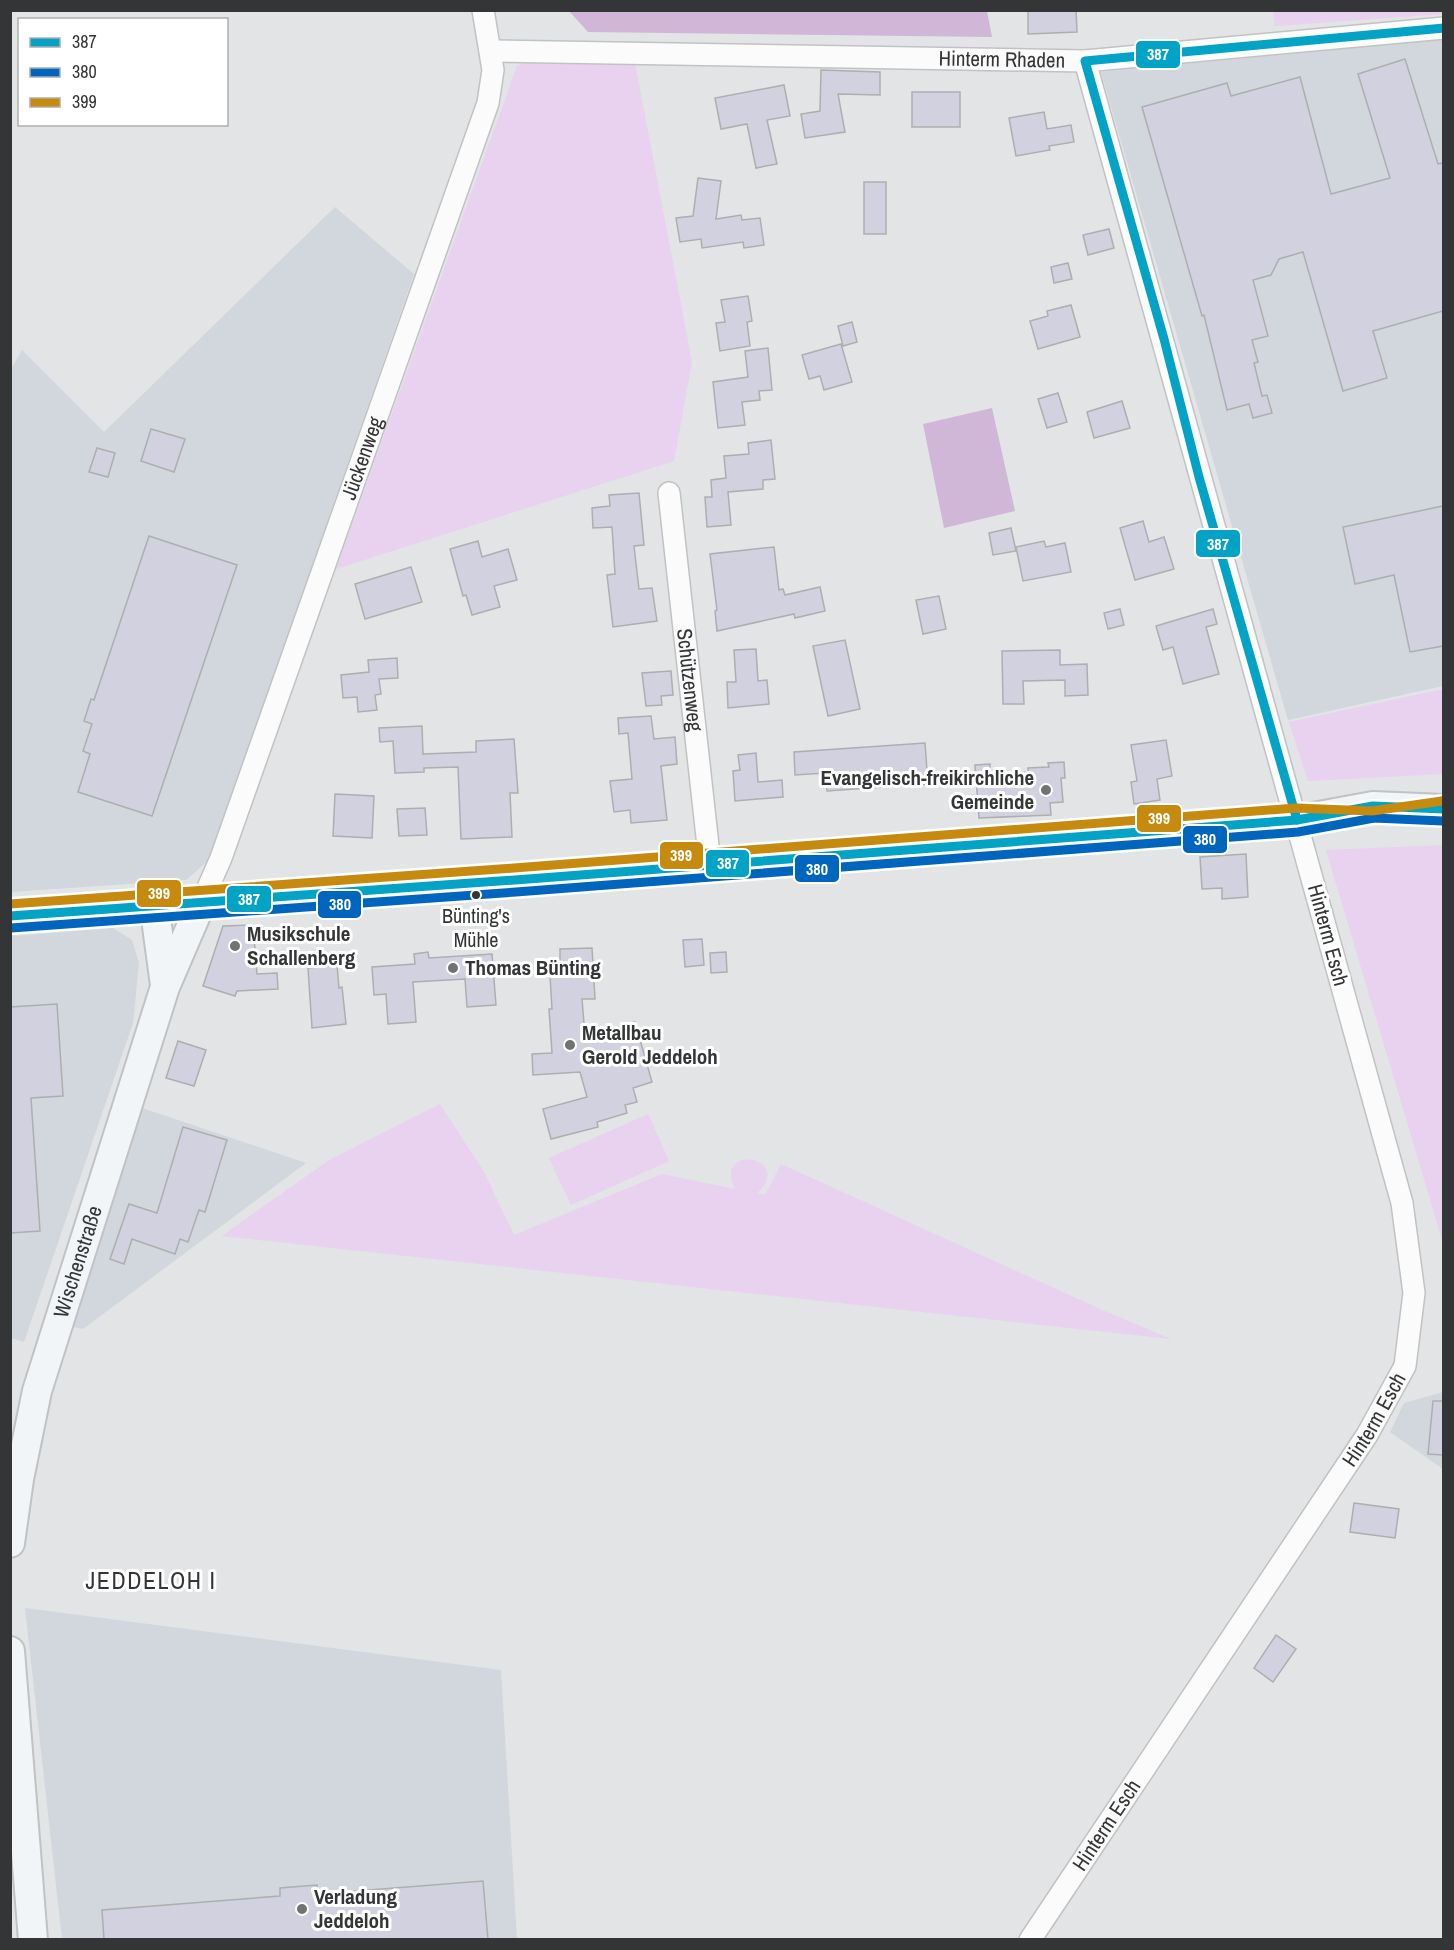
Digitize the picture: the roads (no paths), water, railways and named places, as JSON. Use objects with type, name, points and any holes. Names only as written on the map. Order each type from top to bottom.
[{"type":"main road","points":[[10,915],[515,880],[1297,820],[1373,806],[1443,811]]},
{"type":"main road","name":"Wischenstraße","points":[[11,1529],[38,1391],[165,987],[202,901]]},
{"type":"main road","name":"Wischenstraße","points":[[154,904],[165,987]]},
{"type":"main road","points":[[10,1651],[33,1940]]},
{"type":"street","name":"Jückenweg","points":[[202,901],[221,858],[488,103],[493,70],[483,10]]},
{"type":"street","points":[[1085,61],[1443,28]]},
{"type":"street","name":"Hinterm Rhaden","points":[[490,51],[1085,61],[1297,820]]},
{"type":"street","name":"Schützenweg","points":[[669,494],[710,864]]},
{"type":"street","name":"Hinterm Esch","points":[[1030,1940],[1367,1436],[1405,1366],[1414,1293],[1402,1203],[1297,820]]},
{"type":"place","name":"Evangelisch-freikirchliche Gemeinde","points":[[1046,790]]},
{"type":"place","name":"Bünting's Mühle","points":[[476,895]]},
{"type":"place","name":"Musikschule Schallenberg","points":[[235,946]]},
{"type":"place","name":"Thomas Bünting","points":[[453,968]]},
{"type":"place","name":"Metallbau Gerold Jeddeloh","points":[[570,1045]]},
{"type":"place","name":"Verladung Jeddeloh","points":[[302,1909]]},
{"type":"district","name":"JEDDELOH I","points":[[151,1581]]}]
